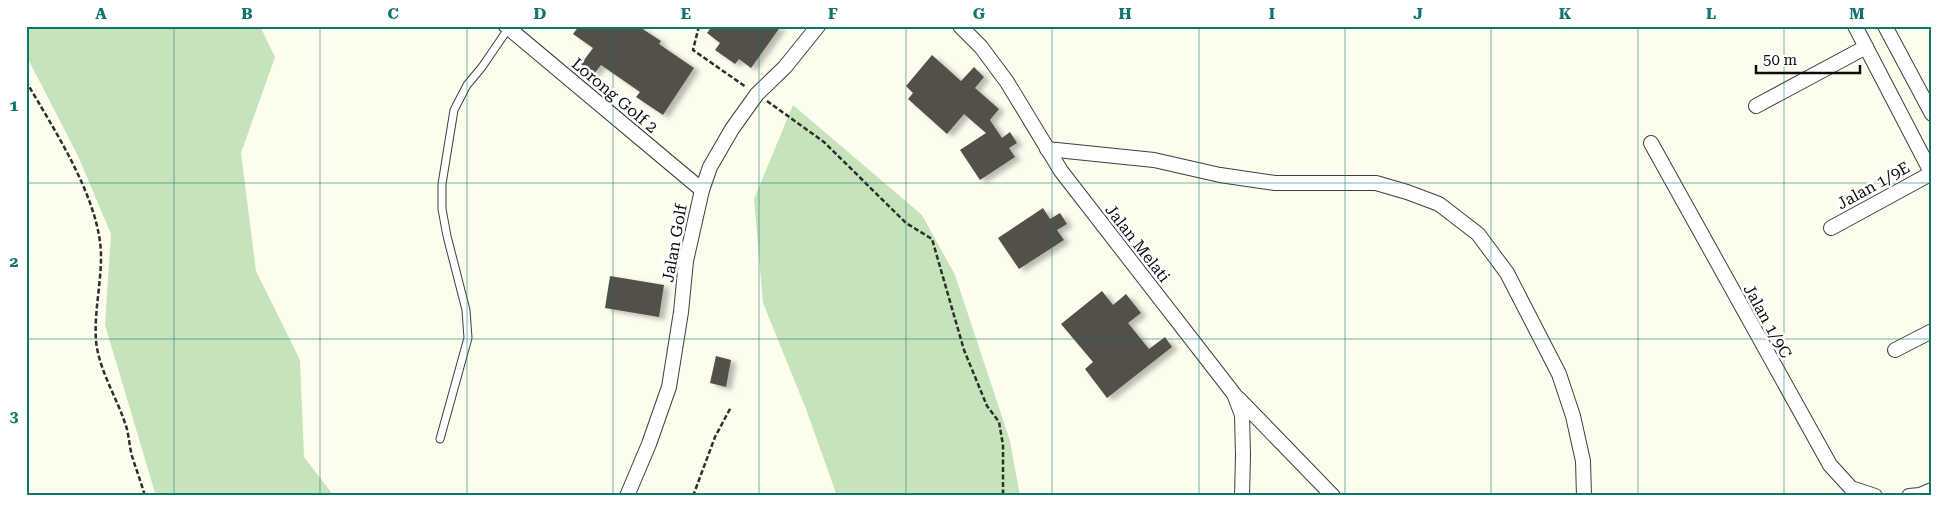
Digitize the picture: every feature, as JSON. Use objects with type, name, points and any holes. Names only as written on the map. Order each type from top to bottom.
[{"type":"street","name":"Jalan Golf","points":[[627,496],[649,444],[669,387],[681,312],[686,262],[702,190],[710,167],[732,129],[757,94],[785,67],[818,26]]},
{"type":"street","name":"Jalan Melati","points":[[960,26],[981,47],[1008,82],[1061,171],[1234,394],[1242,415],[1242,496]]},
{"type":"street","points":[[1855,26],[1932,173]]},
{"type":"street","points":[[1885,26],[1932,114]]},
{"type":"street","name":"Lorong Golf 2","points":[[507,28],[702,190]]},
{"type":"street","points":[[1756,106],[1866,47]]},
{"type":"street","name":"Jalan 1/9C","points":[[1650,144],[1830,465],[1851,488],[1876,496]]},
{"type":"street","points":[[1047,149],[1154,160],[1220,175],[1275,183],[1376,183],[1439,204],[1478,234],[1506,273],[1559,374],[1573,416],[1583,461],[1584,496]]},
{"type":"street","name":"Jalan 1/9E","points":[[1831,228],[1932,173]]},
{"type":"street","points":[[1895,350],[1932,331]]},
{"type":"street","points":[[1234,394],[1334,496]]},
{"type":"street","points":[[1909,496],[1920,495],[1932,490]]},
{"type":"lane","points":[[440,439],[468,338],[466,310],[442,209],[443,175],[454,110],[467,85],[482,67],[507,28]]},
{"type":"path","points":[[699,26],[693,50],[824,142],[906,223],[932,239],[964,350],[987,406],[999,422],[1003,446],[1003,496]]},
{"type":"path","points":[[26,81],[65,150],[92,208],[101,258],[96,312],[96,341],[102,366],[117,399],[126,426],[132,455],[145,496]]},
{"type":"path","points":[[693,496],[715,437],[731,407]]},
{"type":"green space","points":[[26,26],[260,26],[275,57],[241,153],[256,271],[300,360],[304,457],[334,496],[156,496],[105,325],[111,234],[78,156],[26,55]]},
{"type":"green space","points":[[793,105],[922,215],[955,275],[1010,441],[1020,496],[837,496],[806,409],[763,303],[754,199]]},
{"type":"building","points":[[579,26],[638,26],[661,41],[659,44],[694,68],[663,115],[636,97],[640,92],[601,65],[594,74],[581,64],[593,48],[573,34]]},
{"type":"building","points":[[712,26],[781,26],[751,68],[739,59],[735,64],[715,50],[720,43],[707,33]]},
{"type":"building","points":[[932,55],[961,81],[974,67],[984,77],[975,88],[999,109],[990,120],[1002,138],[1010,132],[1017,143],[1009,148],[1015,157],[980,180],[960,150],[986,133],[964,114],[947,134],[908,99],[913,93],[906,86]]},
{"type":"building","points":[[1043,208],[1050,219],[1060,213],[1067,224],[1057,230],[1064,240],[1019,269],[998,238]]},
{"type":"building","points":[[610,276],[664,285],[659,317],[605,308]]},
{"type":"building","points":[[1102,291],[1113,305],[1126,294],[1141,313],[1128,323],[1149,349],[1165,337],[1172,347],[1107,398],[1085,369],[1093,362],[1061,324]]},
{"type":"building","points":[[716,356],[731,360],[726,387],[710,383]]}]
